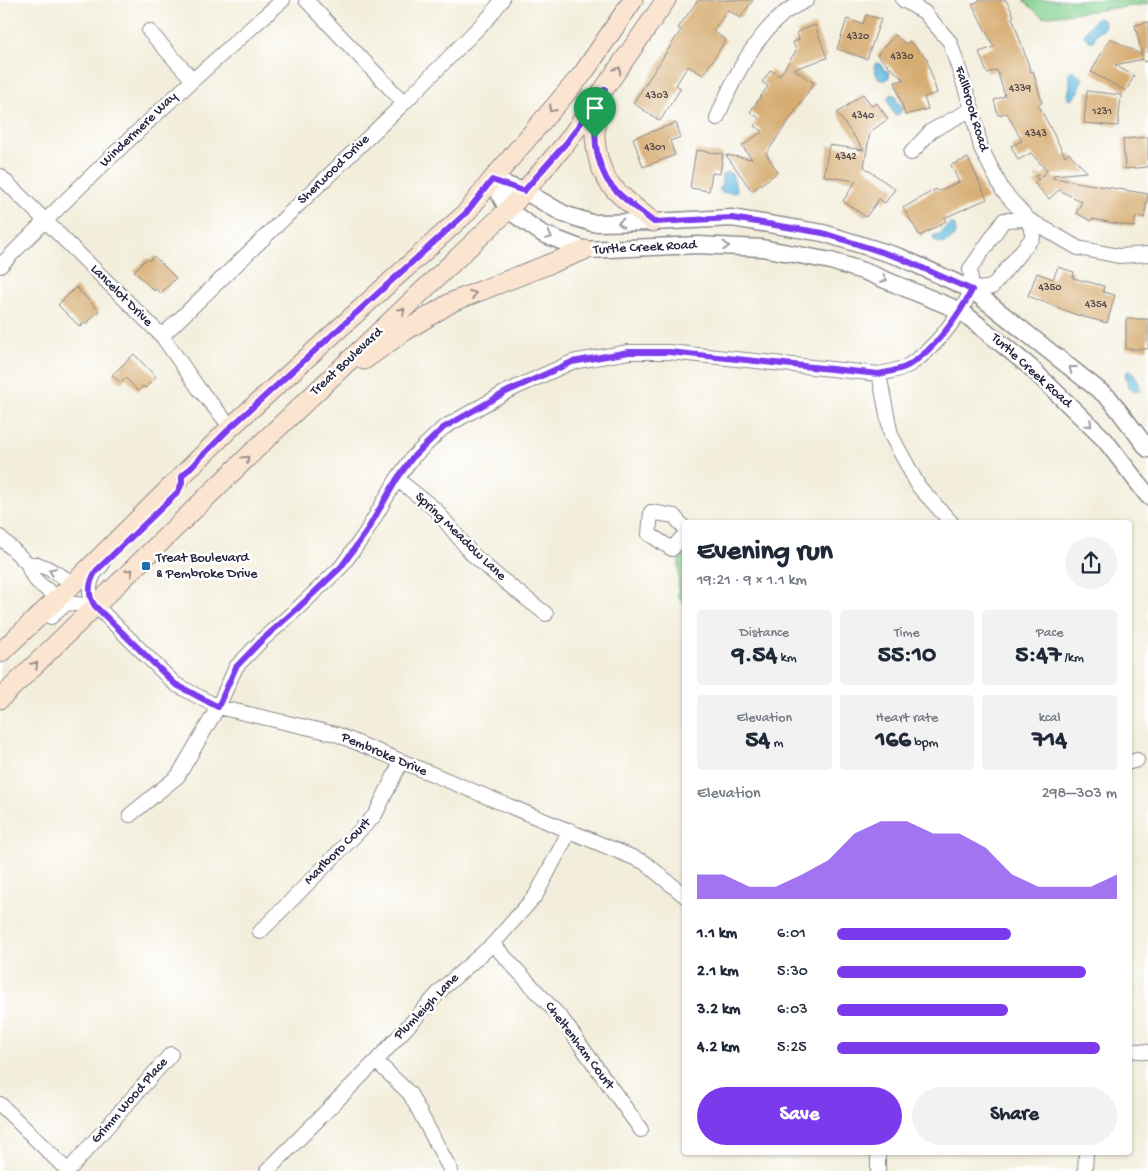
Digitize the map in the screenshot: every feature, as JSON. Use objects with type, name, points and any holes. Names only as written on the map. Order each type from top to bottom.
[{"type":"main road","points":[[0,653],[59,598],[231,427],[466,213],[584,72],[633,0]]},
{"type":"main road","name":"Treat Boulevard","points":[[0,699],[301,406],[508,210],[567,142],[666,0]]},
{"type":"main road","points":[[605,89],[597,112],[594,145],[606,179],[632,205],[654,222]]},
{"type":"main road","points":[[301,406],[404,331],[452,302],[585,250]]},
{"type":"street","name":"Windermere Way","points":[[0,266],[192,80],[283,0]]},
{"type":"street","points":[[306,0],[404,103]]},
{"type":"street","name":"Sherwood Drive","points":[[162,336],[404,103],[490,16],[502,0]]},
{"type":"street","points":[[717,118],[732,82],[757,40],[784,12],[807,0]]},
{"type":"street","name":"Fallbrook Road","points":[[903,0],[924,12],[950,42],[972,109],[982,148],[1003,191],[1028,219],[1078,248],[1119,256],[1148,254]]},
{"type":"street","points":[[149,31],[192,80]]},
{"type":"street","points":[[911,153],[931,131],[972,109]]},
{"type":"street","name":"Lancelot Drive","points":[[0,176],[162,336],[199,389],[231,427]]},
{"type":"street","name":"Turtle Creek Road","points":[[492,180],[524,191],[564,214],[592,223],[732,218],[823,233],[900,258],[972,290],[1110,399],[1148,449]]},
{"type":"street","name":"Turtle Creek Road","points":[[492,180],[508,210],[543,234],[585,250],[698,245],[762,248],[830,261],[866,272],[961,310],[1029,366],[1105,440],[1148,496]]},
{"type":"street","points":[[130,815],[178,776],[218,707],[236,667],[262,640],[341,567],[365,534],[397,479],[412,458],[443,428],[506,392],[572,362],[629,352],[669,352],[879,374],[907,367],[949,326],[961,310],[972,290],[970,269],[1004,220],[1028,219],[1033,237],[992,288],[972,290]]},
{"type":"street","points":[[879,374],[891,435],[919,487],[949,520]]},
{"type":"street","points":[[95,606],[92,601],[90,586],[96,571],[178,492],[182,483],[182,476]]},
{"type":"street","name":"Spring Meadow Lane","points":[[397,479],[436,510],[472,554],[546,614]]},
{"type":"street","points":[[682,525],[674,516],[650,512],[649,534],[672,549],[682,537]]},
{"type":"street","points":[[0,537],[28,564],[29,572],[34,579],[59,598]]},
{"type":"street","points":[[28,564],[37,564],[47,568],[74,583]]},
{"type":"street","points":[[26,629],[38,628],[68,603],[95,606]]},
{"type":"street","name":"Pembroke Drive","points":[[95,606],[175,684],[218,707],[336,734],[644,862],[682,894]]},
{"type":"street","name":"Marlboro Court","points":[[260,932],[375,815],[401,762]]},
{"type":"street","name":"Plumleigh Lane","points":[[267,1171],[376,1061],[444,987],[493,944],[536,894],[570,830]]},
{"type":"street","name":"Cheltenham Court","points":[[493,944],[562,1019],[641,1130]]},
{"type":"street","points":[[1132,1050],[1148,1052]]},
{"type":"street","name":"Grimm Wood Place","points":[[68,1171],[171,1054]]},
{"type":"street","points":[[376,1061],[410,1094],[451,1171]]},
{"type":"street","points":[[0,1104],[68,1171]]},
{"type":"street","points":[[878,1155],[878,1171]]},
{"type":"street","points":[[1083,1155],[1085,1171]]},
{"type":"green space","points":[[1023,0],[1148,0],[1148,4],[1042,17]]},
{"type":"green space","points":[[682,556],[682,602],[678,597],[679,559]]},
{"type":"water","points":[[1097,18],[1102,19],[1105,23],[1103,30],[1098,31],[1093,41],[1089,41],[1084,36],[1087,29]]},
{"type":"water","points":[[876,63],[881,64],[883,69],[889,72],[889,77],[886,80],[877,76],[874,67]]},
{"type":"water","points":[[1072,70],[1082,77],[1082,81],[1073,99],[1068,100],[1070,84],[1068,75]]},
{"type":"water","points":[[891,94],[896,96],[897,103],[900,104],[902,110],[898,115],[894,115],[887,99]]},
{"type":"water","points":[[728,172],[732,174],[737,191],[734,193],[721,192],[719,188],[722,185],[722,175]]},
{"type":"water","points":[[949,224],[954,224],[955,234],[953,237],[941,244],[934,240],[933,236],[939,234]]},
{"type":"water","points":[[1129,370],[1136,377],[1140,391],[1135,392],[1129,387],[1125,374]]},
{"type":"building","points":[[698,0],[753,0],[740,18],[728,10],[713,31],[726,40],[703,75],[688,66],[676,85],[681,88],[660,121],[633,103],[681,30],[678,28]]},
{"type":"building","points":[[981,0],[1006,0],[1014,16],[1012,17],[1031,72],[1033,71],[1042,103],[1038,104],[1065,156],[1069,153],[1087,172],[1053,175],[1053,178],[1148,194],[1144,218],[1136,216],[1134,227],[1092,219],[1091,221],[1076,213],[1082,202],[1059,190],[1049,199],[1034,183],[1039,179],[1035,177],[1036,175],[1042,176],[1047,171],[1031,153],[1018,160],[1011,146],[1022,141],[1007,113],[998,115],[994,100],[1005,96],[997,70],[987,73],[979,52],[994,47],[972,4]]},
{"type":"building","points":[[866,15],[881,19],[867,59],[837,49],[847,19],[863,24]]},
{"type":"building","points":[[1148,22],[1148,61],[1144,62],[1143,59],[1115,65],[1134,76],[1126,91],[1091,72],[1110,38],[1142,55],[1135,25]]},
{"type":"building","points":[[815,25],[827,58],[794,69],[814,83],[766,154],[778,172],[752,191],[726,155],[752,159],[742,146],[763,131],[754,126],[759,118],[750,112],[768,86],[762,82],[771,70],[779,76],[796,51],[793,42],[799,40],[797,32]]},
{"type":"building","points":[[895,35],[906,44],[909,41],[926,57],[937,93],[924,97],[928,109],[905,115],[895,82],[904,80],[877,55]]},
{"type":"building","points":[[1087,91],[1121,95],[1118,126],[1084,123]]},
{"type":"building","points":[[863,94],[872,106],[877,103],[888,119],[870,132],[864,167],[895,189],[885,203],[879,199],[866,217],[843,201],[856,181],[824,176],[829,145],[864,150],[837,113]]},
{"type":"building","points":[[676,123],[681,137],[670,141],[675,155],[643,167],[633,138]]},
{"type":"building","points":[[1148,137],[1148,167],[1125,169],[1123,139]]},
{"type":"building","points":[[696,150],[723,154],[720,174],[712,173],[709,191],[690,188]]},
{"type":"building","points":[[968,158],[987,199],[944,218],[946,221],[920,236],[903,208],[936,189],[938,191],[959,182],[951,165]]},
{"type":"building","points":[[154,256],[176,278],[161,293],[156,289],[154,291],[134,271],[147,258],[149,261]]},
{"type":"building","points":[[1058,267],[1074,272],[1073,278],[1104,286],[1103,292],[1115,295],[1107,323],[1077,315],[1028,296],[1037,273],[1053,279]]},
{"type":"building","points":[[76,287],[99,311],[86,324],[85,322],[80,327],[58,305]]},
{"type":"building","points":[[1126,319],[1148,319],[1148,349],[1126,349]]},
{"type":"building","points":[[134,354],[156,377],[145,388],[143,386],[138,391],[126,378],[121,383],[112,375]]},
{"type":"place","name":"Treat Boulevard & Pembroke Drive","points":[[146,566]]},
{"type":"route","points":[[605,89],[597,112],[595,138],[594,145],[606,179],[632,205],[654,222],[732,218],[823,233],[900,258],[972,290],[949,326],[922,355],[907,367],[879,374],[730,360],[669,352],[629,352],[572,362],[506,392],[443,428],[412,458],[397,479],[365,534],[341,567],[262,640],[236,667],[218,707],[175,684],[95,606],[90,594],[90,586],[96,571],[178,492],[181,488],[182,476],[231,427],[466,213],[492,180],[524,191],[567,142],[605,89]]}]
